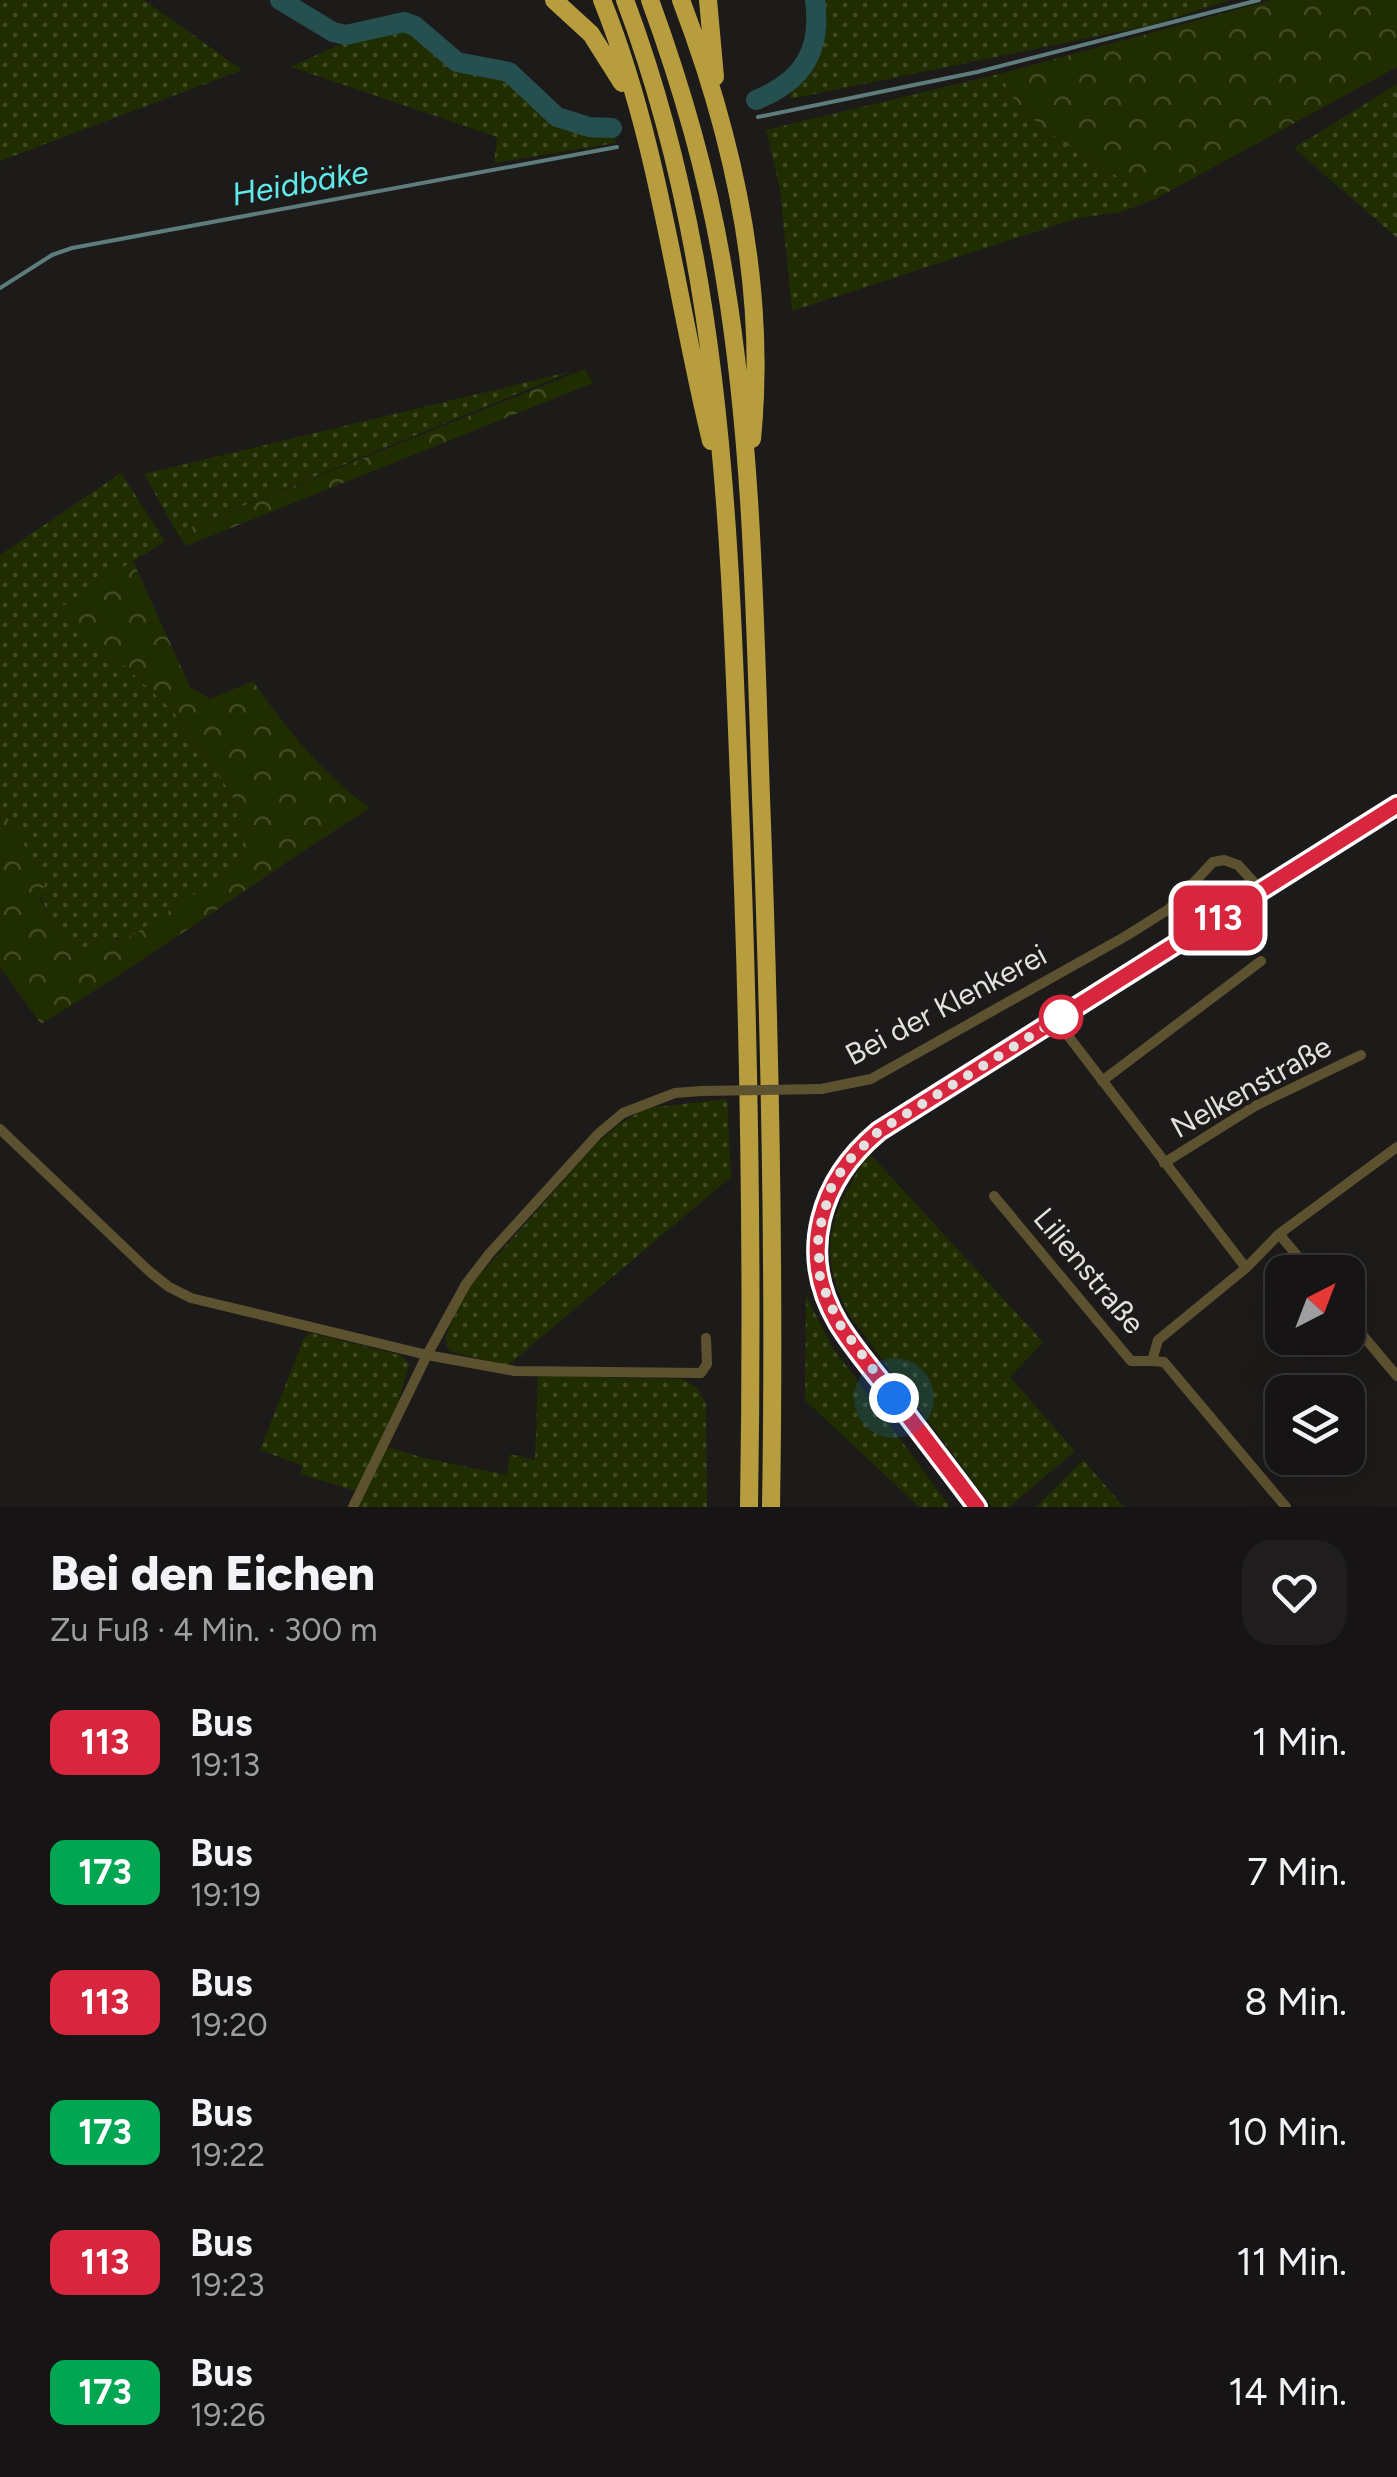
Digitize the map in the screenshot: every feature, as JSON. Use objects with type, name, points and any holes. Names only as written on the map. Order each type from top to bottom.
[{"type":"highway","points":[[554,0],[580,22],[602,49],[643,121]]},
{"type":"highway","points":[[602,0],[643,121],[724,495]]},
{"type":"highway","points":[[625,0],[659,100],[691,226],[711,346],[724,495],[743,876],[749,1507]]},
{"type":"highway","points":[[650,0],[694,138],[725,276],[747,484],[766,938],[771,1507]]},
{"type":"highway","points":[[681,0],[720,118],[743,224],[756,339],[756,393],[747,484]]},
{"type":"highway","points":[[708,0],[720,118]]},
{"type":"street","points":[[976,1507],[838,1322],[820,1279],[818,1234],[831,1188],[861,1146],[899,1118],[1397,805]]},
{"type":"street","name":"Bei der Klenkerei","points":[[354,1507],[466,1284],[598,1134],[624,1114],[675,1093],[822,1089],[871,1079],[1170,909],[1213,862],[1224,860],[1238,865],[1262,890]]},
{"type":"street","points":[[1102,1081],[1261,961]]},
{"type":"street","points":[[1056,1020],[1246,1268]]},
{"type":"street","name":"Nelkenstraße","points":[[1164,1163],[1255,1106],[1362,1055]]},
{"type":"street","points":[[0,1130],[169,1287],[191,1298],[427,1355],[514,1371],[701,1373],[706,1364],[706,1338]]},
{"type":"street","name":"Lilienstraße","points":[[1152,1361],[1158,1340],[1246,1268],[1279,1234],[1397,1147]]},
{"type":"street","name":"Lilienstraße","points":[[994,1196],[1131,1361],[1164,1362],[1286,1507]]},
{"type":"street","points":[[1279,1234],[1296,1255]]},
{"type":"street","points":[[1365,1338],[1397,1376]]},
{"type":"green space","points":[[0,0],[144,0],[242,70],[0,161]]},
{"type":"green space","points":[[822,0],[1230,0],[1152,25],[790,99],[826,31]]},
{"type":"green space","points":[[1272,0],[1397,0],[1397,67],[1155,199],[1043,127],[1009,91],[1003,73]]},
{"type":"green space","points":[[405,28],[462,68],[508,80],[547,119],[585,132],[614,133],[616,143],[494,163],[497,137],[291,67],[351,39]]},
{"type":"green space","points":[[1003,73],[1009,91],[1043,127],[1155,199],[1121,212],[1078,218],[792,311],[780,189],[766,130]]},
{"type":"green space","points":[[1397,84],[1397,238],[1294,148]]},
{"type":"green space","points":[[585,369],[593,383],[186,546],[177,533]]},
{"type":"green space","points":[[573,371],[177,533],[144,474]]},
{"type":"green space","points":[[121,473],[165,541],[62,607],[173,711],[232,794],[246,853],[235,868],[121,943],[117,938],[79,957],[49,917],[12,823],[0,811],[0,555]]},
{"type":"green space","points":[[133,561],[190,687],[210,699],[253,681],[306,750],[370,808],[41,1024],[0,967],[0,811],[12,823],[45,883],[40,899],[49,917],[79,956],[106,936],[122,942],[234,868],[246,853],[232,794],[173,711],[61,607]]},
{"type":"green space","points":[[727,1099],[731,1177],[507,1366],[449,1351],[445,1338],[464,1293],[595,1145],[619,1124],[647,1108]]},
{"type":"green space","points":[[869,1153],[1043,1342],[1010,1377],[1075,1451],[1009,1507],[992,1507],[850,1316],[839,1292],[830,1251],[832,1232],[845,1194]]},
{"type":"green space","points":[[806,1295],[831,1345],[950,1507],[919,1507],[805,1400]]},
{"type":"green space","points":[[311,1333],[400,1355],[409,1364],[399,1400],[356,1491],[300,1474],[303,1466],[260,1450],[304,1338]]},
{"type":"green space","points":[[538,1376],[683,1379],[696,1387],[706,1404],[707,1507],[358,1507],[387,1447],[507,1475],[510,1454],[535,1460]]},
{"type":"green space","points":[[1083,1460],[1124,1507],[1036,1507]]},
{"type":"waterway","points":[[280,0],[333,32],[346,35],[404,22],[415,26],[457,62],[509,72],[557,117],[589,127],[612,128]]},
{"type":"waterway","points":[[756,100],[786,84],[806,62],[815,34],[815,0]]},
{"type":"waterway","name":"Heidbäke","points":[[758,117],[977,72],[1259,0]]},
{"type":"waterway","name":"Heidbäke","points":[[0,288],[52,255],[72,248],[617,147]]},
{"type":"bus line","name":"113","points":[[977,1507],[858,1350],[828,1302],[817,1252],[821,1216],[831,1188],[846,1163],[879,1131],[1397,805]]},
{"type":"route","points":[[894,1398],[838,1322],[820,1279],[818,1234],[831,1188],[846,1163],[879,1131],[1061,1017]]}]
